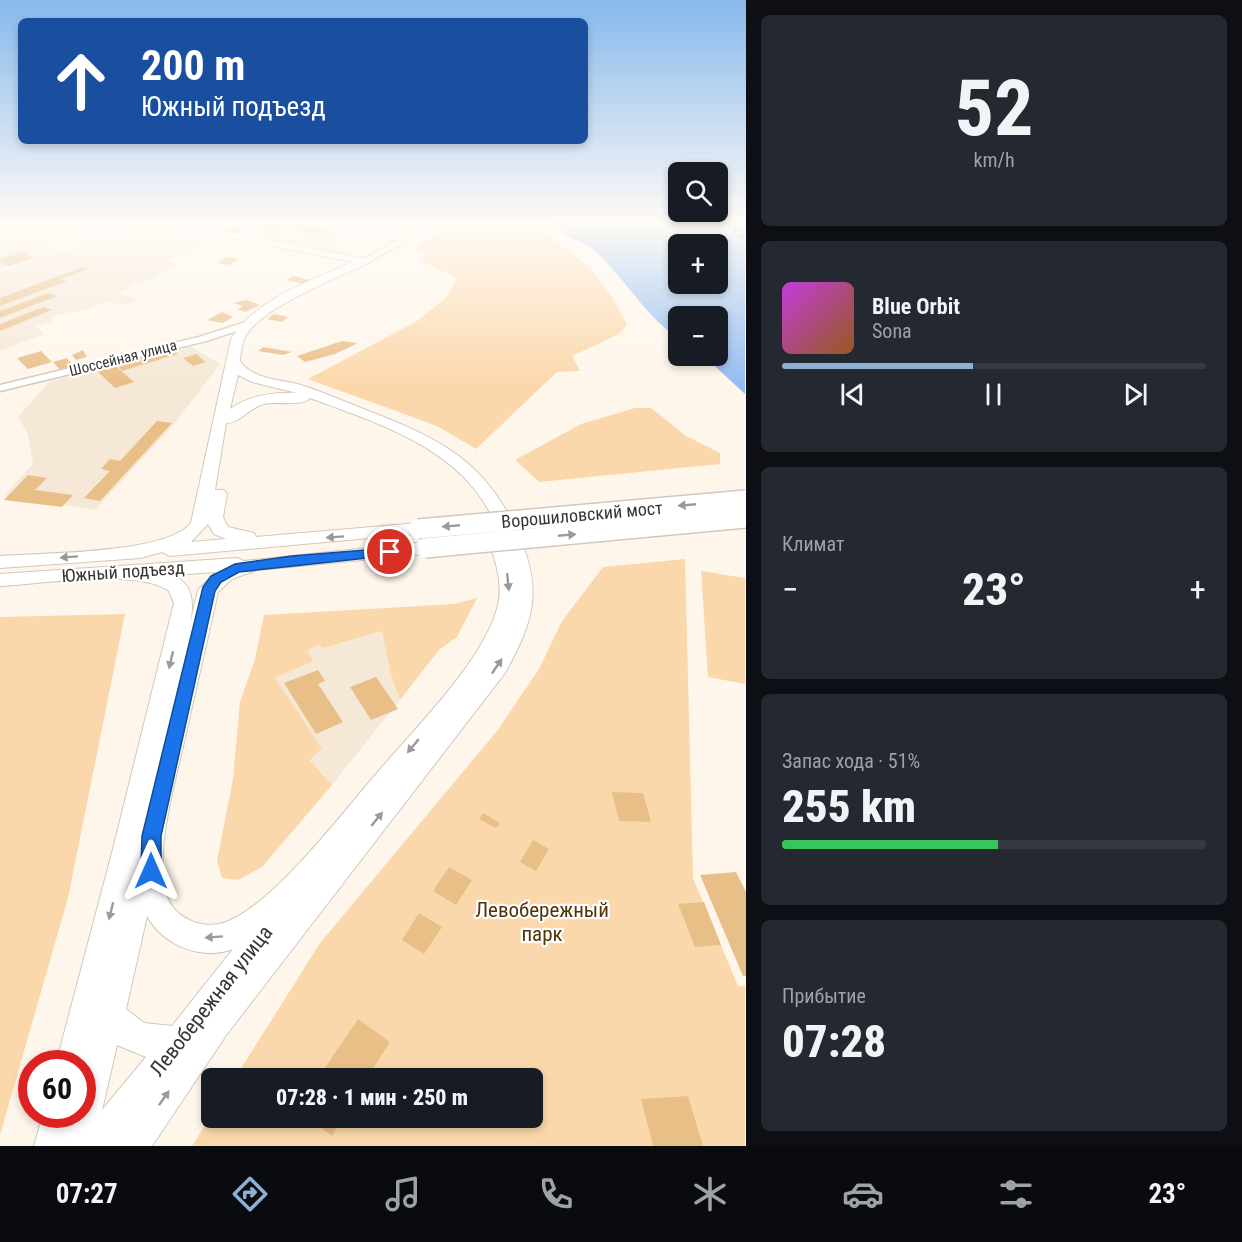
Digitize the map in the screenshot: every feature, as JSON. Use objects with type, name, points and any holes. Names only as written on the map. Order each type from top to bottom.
[{"type":"main road","name":"Шоссейная улица","points":[[246,325],[261,313],[333,276]]},
{"type":"main road","points":[[246,325],[237,337],[214,517],[220,530],[234,536],[292,550]]},
{"type":"main road","points":[[151,836],[151,889],[156,909],[172,928],[193,938],[232,935],[255,922],[324,854],[436,719],[500,630],[508,608],[510,588],[506,563],[493,529],[473,492],[454,468],[413,442],[302,394],[268,388],[232,371]]},
{"type":"main road","points":[[131,1146],[216,1023],[497,666],[517,634],[525,608],[522,572],[517,553],[496,506],[472,471],[446,450],[420,437],[232,371]]},
{"type":"main road","points":[[124,562],[183,540],[197,529],[219,419],[268,388]]},
{"type":"main road","points":[[227,412],[258,400],[302,394]]},
{"type":"main road","name":"Ворошиловский мост","points":[[418,530],[746,500]]},
{"type":"main road","name":"Ворошиловский мост","points":[[425,548],[746,518]]},
{"type":"main road","name":"Южный подъезд","points":[[0,562],[124,562],[162,569],[418,530]]},
{"type":"main road","name":"Южный подъезд","points":[[0,580],[208,547],[292,550],[425,548]]},
{"type":"main road","points":[[75,1146],[109,1014],[208,590],[216,579],[235,568],[292,550]]},
{"type":"main road","points":[[76,1050],[184,603],[182,592],[174,583],[124,562]]},
{"type":"main road","name":"Левобережная улица","points":[[94,1146],[180,1042],[324,854]]},
{"type":"main road","points":[[97,965],[109,1014],[117,1026],[128,1035],[158,1042],[180,1042],[216,1023]]},
{"type":"main road","points":[[52,1146],[56,1128]]},
{"type":"street","name":"Шоссейная улица","points":[[0,388],[202,339],[246,325]]},
{"type":"shaded area","points":[[0,276],[156,276],[141,285],[134,284],[119,294],[139,299],[124,305],[107,301],[88,309],[52,316],[53,321],[36,326],[44,334],[0,351]]},
{"type":"shaded area","points":[[188,345],[220,364],[174,424],[95,510],[4,496],[33,464],[28,434],[18,417],[49,382]]},
{"type":"shaded area","points":[[383,631],[391,675],[400,700],[332,785],[310,759],[322,748],[274,678],[313,661],[306,650],[319,645],[324,648]]},
{"type":"green space","points":[[454,276],[596,276],[610,294],[627,325],[619,334],[572,356],[580,371],[557,372],[476,449],[437,426],[308,379],[417,321],[446,298],[457,278]]},
{"type":"green space","points":[[635,408],[651,408],[686,436],[720,453],[720,464],[539,482],[515,460],[581,424]]},
{"type":"green space","name":"Левобережный парк","points":[[685,559],[693,878],[738,986],[745,986],[745,1146],[192,1146],[203,1128],[543,1128],[543,1068],[241,1068],[320,943],[497,731],[539,669],[562,621],[603,567]]},
{"type":"green space","points":[[701,571],[745,578],[745,684],[708,677]]},
{"type":"green space","points":[[477,598],[457,637],[439,650],[400,700],[391,675],[382,631],[324,648],[319,645],[307,650],[313,661],[275,678],[322,748],[310,760],[332,785],[262,867],[238,880],[222,878],[217,861],[233,779],[240,702],[255,659],[264,615],[454,604]]},
{"type":"green space","points":[[125,614],[68,898],[24,1050],[18,1050],[18,1072],[0,1135],[0,617]]},
{"type":"water","points":[[619,276],[668,276],[668,294],[728,294],[728,276],[745,276],[745,394],[715,366],[728,366],[728,306],[668,306],[668,330]]},
{"type":"building","points":[[58,276],[68,276],[61,279],[67,281],[0,306],[0,298]]},
{"type":"building","points":[[295,276],[314,281],[307,285],[286,280]]},
{"type":"building","points":[[48,293],[57,296],[0,318],[0,311]]},
{"type":"building","points":[[246,300],[260,305],[245,312],[237,309],[243,306],[233,303]]},
{"type":"building","points":[[44,307],[52,310],[0,331],[0,324]]},
{"type":"building","points":[[222,312],[233,317],[223,323],[207,320]]},
{"type":"building","points":[[274,314],[288,317],[282,322],[267,319]]},
{"type":"building","points":[[342,341],[358,343],[335,354],[305,362],[297,356]]},
{"type":"building","points":[[263,347],[292,352],[283,355],[258,351]]},
{"type":"building","points":[[83,350],[87,357],[76,360],[72,355]]},
{"type":"building","points":[[174,350],[178,354],[122,371],[117,365]]},
{"type":"building","points":[[41,351],[52,362],[28,369],[17,358]]},
{"type":"building","points":[[196,354],[206,362],[193,366],[183,358]]},
{"type":"building","points":[[67,358],[71,363],[67,364],[70,367],[60,370],[53,362]]},
{"type":"building","points":[[116,366],[134,382],[115,388],[97,371]]},
{"type":"building","points":[[157,421],[172,423],[100,501],[84,498],[110,471],[101,469],[110,459],[120,461]]},
{"type":"building","points":[[28,475],[47,478],[35,490],[73,495],[62,507],[4,500]]},
{"type":"building","points":[[318,670],[325,681],[318,684],[343,722],[316,734],[284,683]]},
{"type":"building","points":[[376,677],[398,709],[371,720],[350,687]]},
{"type":"building","points":[[612,792],[643,793],[651,822],[619,821]]},
{"type":"building","points":[[483,813],[500,823],[496,828],[479,819]]},
{"type":"building","points":[[533,840],[549,849],[536,871],[520,862]]},
{"type":"building","points":[[449,867],[472,880],[456,905],[433,891]]},
{"type":"building","points":[[736,872],[746,892],[746,976],[743,976],[700,875]]},
{"type":"building","points":[[704,902],[721,945],[695,947],[678,904]]},
{"type":"building","points":[[419,913],[442,927],[424,954],[402,940]]},
{"type":"building","points":[[358,1019],[390,1042],[373,1068],[325,1068]]},
{"type":"building","points":[[688,1096],[703,1146],[653,1146],[641,1099]]},
{"type":"building","points":[[322,1128],[337,1128],[332,1136]]},
{"type":"route","points":[[151,871],[151,836],[204,602],[208,590],[216,579],[235,568],[254,565],[390,552]]}]
